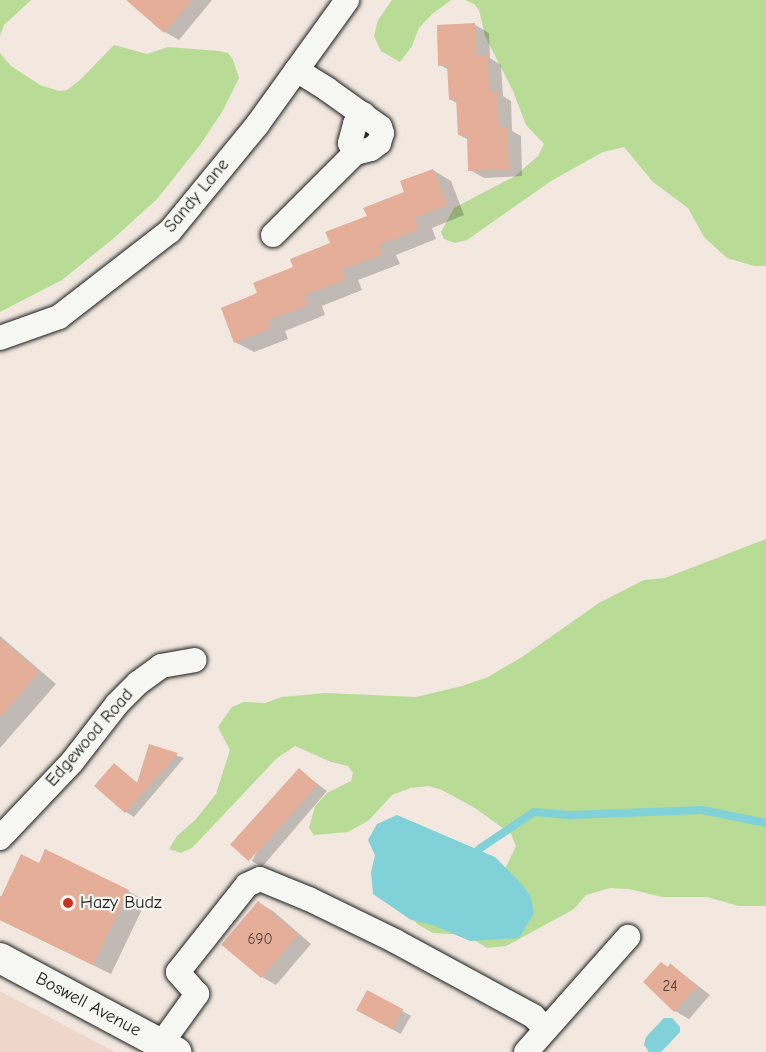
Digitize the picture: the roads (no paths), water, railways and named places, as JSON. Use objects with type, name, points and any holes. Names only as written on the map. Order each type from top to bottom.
[{"type":"main road","name":"Boswell Avenue","points":[[0,958],[168,1048]]},
{"type":"street","name":"Sandy Lane","points":[[0,338],[59,316],[170,231],[257,125],[347,0]]},
{"type":"street","points":[[273,235],[355,153],[371,149],[379,143],[382,134],[380,127],[363,114],[296,70]]},
{"type":"street","name":"Edgewood Road","points":[[0,838],[72,762],[117,704],[138,683],[162,666],[194,660]]},
{"type":"street","points":[[168,1048],[197,994],[178,972],[247,885],[260,879],[309,899],[395,941],[533,1016],[546,1029]]},
{"type":"street","points":[[526,1052],[628,937]]},
{"type":"water","points":[[397,815],[495,857],[518,880],[530,895],[534,913],[519,938],[470,941],[433,925],[411,920],[373,894],[371,872],[375,855],[368,840],[377,824]]},
{"type":"water","points":[[664,1018],[672,1018],[680,1027],[680,1032],[661,1052],[649,1052],[644,1045],[646,1037]]},
{"type":"waterway","points":[[479,849],[534,812],[571,815],[702,810],[766,823]]},
{"type":"place","name":"Hazy Budz","points":[[68,903]]}]
